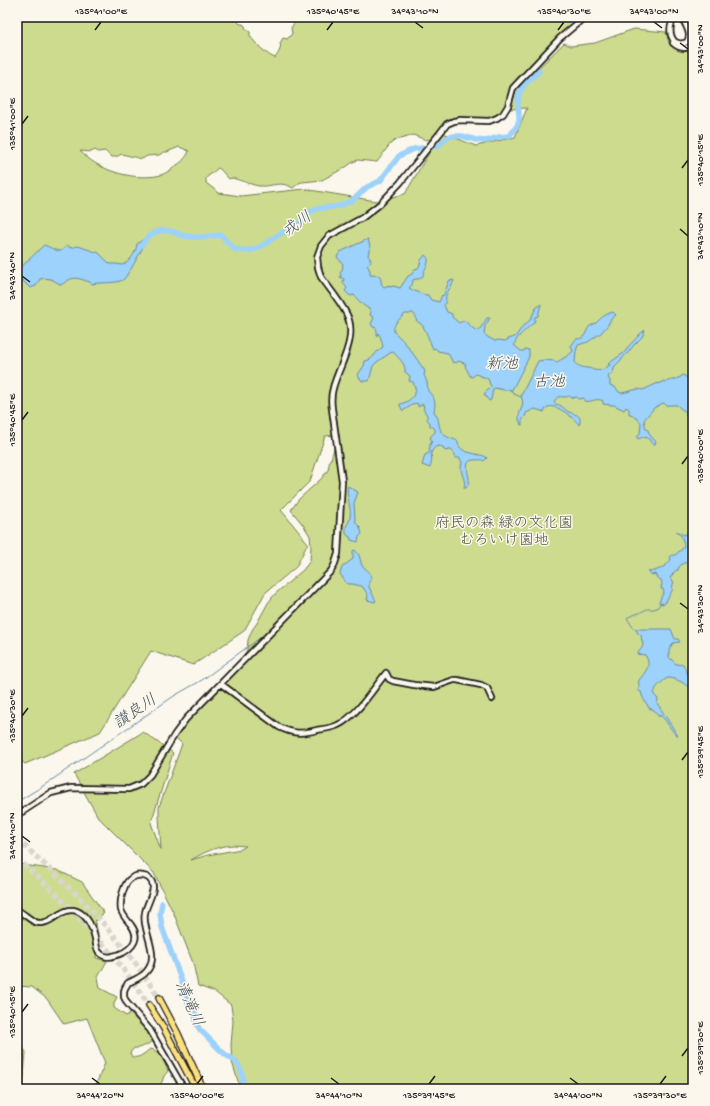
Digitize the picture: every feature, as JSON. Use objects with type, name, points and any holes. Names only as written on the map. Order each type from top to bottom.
[{"type":"highway","points":[[160,998],[203,1089]]},
{"type":"highway","points":[[149,1005],[173,1045],[196,1089]]},
{"type":"street","points":[[17,812],[22,812],[51,793],[71,788],[129,789],[141,784],[150,775],[186,719],[327,577],[334,566],[338,554],[342,481],[332,409],[332,398],[333,388],[350,339],[350,326],[345,311],[319,272],[317,257],[321,246],[332,234],[362,218],[380,204],[400,183],[447,124],[460,120],[489,121],[503,114],[508,106],[513,88],[560,38],[585,17]]},
{"type":"street","points":[[672,18],[670,29],[672,39],[677,44],[684,44],[690,36],[683,17]]},
{"type":"street","points":[[672,18],[667,32],[669,39],[679,48],[685,49],[693,46]]},
{"type":"street","points":[[221,684],[279,727],[286,731],[299,733],[332,727],[345,721],[354,714],[386,673],[389,679],[393,681],[414,686],[434,687],[454,680],[477,684],[487,688],[492,699]]},
{"type":"street","points":[[17,910],[34,922],[39,923],[45,922],[64,911],[78,911],[89,924],[99,953],[104,956],[113,956],[126,952],[132,946],[136,936],[133,929],[124,917],[121,907],[124,888],[127,881],[137,876],[147,877],[150,879],[153,886],[153,892],[144,915],[152,952],[151,961],[147,972],[126,985],[124,997],[130,1007],[150,1030],[184,1089]]},
{"type":"green space","name":"府民の森 緑の文化園 むろいけ園地","points":[[17,17],[240,17],[238,22],[243,24],[250,32],[252,39],[265,52],[275,58],[280,49],[280,43],[283,38],[287,39],[291,35],[291,28],[299,17],[582,17],[558,36],[512,86],[506,105],[498,115],[488,120],[458,118],[450,119],[430,139],[426,140],[413,135],[396,140],[389,145],[377,162],[358,160],[322,180],[302,182],[293,188],[284,184],[259,186],[232,178],[229,179],[218,168],[206,178],[206,183],[219,193],[241,196],[304,189],[376,201],[405,194],[434,144],[443,133],[476,146],[515,137],[527,108],[510,109],[516,90],[564,43],[571,46],[595,43],[634,29],[666,32],[669,43],[677,49],[686,51],[693,48],[693,1089],[243,1089],[238,1081],[232,1062],[231,1045],[233,1021],[231,1005],[215,992],[198,986],[193,963],[174,914],[154,873],[98,817],[74,774],[143,732],[173,753],[151,823],[161,850],[159,807],[182,744],[176,738],[178,732],[233,675],[234,669],[247,650],[248,640],[252,630],[268,603],[275,594],[303,570],[310,561],[310,536],[291,510],[299,499],[321,479],[328,470],[335,445],[336,457],[342,455],[339,435],[325,436],[310,481],[281,510],[308,543],[296,567],[265,593],[244,631],[193,665],[151,651],[100,732],[25,764],[17,757]],"holes":[[[179,147],[189,151],[182,161],[165,173],[146,177],[125,175],[115,172],[87,158],[80,151],[105,151],[112,157],[122,154],[142,159],[147,156],[159,155]],[[233,845],[246,846],[241,849],[208,855],[191,860],[211,850]]]},
{"type":"green space","points":[[17,864],[57,870],[82,882],[104,913],[95,921],[98,933],[96,958],[107,961],[98,977],[100,988],[117,997],[114,1003],[114,1008],[126,1016],[130,1013],[149,1034],[152,1041],[138,1048],[134,1048],[130,1053],[132,1057],[137,1057],[150,1049],[159,1054],[168,1071],[164,1076],[160,1087],[165,1089],[94,1089],[105,1063],[87,1018],[64,1024],[47,999],[32,987],[17,986]]},
{"type":"green space","points":[[17,1039],[26,1052],[23,1089],[17,1089]]},
{"type":"water","points":[[145,238],[147,240],[131,269],[122,281],[92,284],[90,282],[74,278],[61,285],[51,279],[43,278],[40,279],[36,286],[30,288],[20,278],[18,270],[44,245],[61,251],[68,245],[70,248],[78,246],[99,253],[110,264],[122,265],[132,257],[137,244]]},
{"type":"water","name":"新池","points":[[368,239],[370,247],[368,255],[371,260],[367,265],[370,270],[370,275],[380,276],[384,287],[389,285],[389,287],[394,286],[400,288],[408,276],[419,267],[421,260],[425,255],[428,262],[423,276],[419,279],[413,280],[412,285],[409,288],[418,293],[428,295],[431,300],[439,302],[449,281],[454,280],[446,295],[444,305],[447,312],[452,314],[452,317],[459,323],[465,321],[477,331],[487,318],[490,318],[485,326],[484,334],[495,341],[506,341],[516,336],[522,327],[530,320],[536,308],[541,304],[538,316],[535,317],[535,321],[521,335],[514,345],[521,351],[524,351],[525,349],[529,350],[529,357],[512,390],[495,388],[493,389],[491,400],[489,401],[484,394],[491,387],[488,379],[476,374],[472,377],[470,376],[465,366],[466,364],[459,361],[453,363],[448,353],[438,351],[435,348],[433,349],[424,328],[416,321],[416,317],[413,313],[405,314],[394,327],[394,332],[407,345],[425,371],[424,375],[427,382],[428,391],[434,400],[434,412],[438,417],[440,429],[443,434],[458,441],[458,444],[464,451],[487,458],[484,461],[474,460],[468,463],[467,469],[469,482],[466,488],[464,488],[465,484],[461,470],[462,463],[460,458],[455,458],[455,454],[451,450],[446,451],[443,447],[436,447],[431,453],[432,460],[430,468],[422,465],[425,455],[429,453],[430,444],[432,442],[430,437],[435,432],[435,429],[430,426],[427,415],[423,409],[423,404],[418,407],[418,404],[415,403],[403,411],[400,406],[400,404],[408,401],[416,391],[413,382],[409,381],[410,376],[405,372],[403,363],[393,352],[373,366],[369,381],[362,381],[358,376],[364,366],[365,361],[373,357],[383,347],[378,333],[377,336],[376,328],[371,324],[374,318],[370,315],[370,309],[363,305],[354,295],[350,296],[345,291],[347,288],[343,283],[344,279],[340,277],[343,264],[337,257],[340,252]]},
{"type":"water","name":"古池","points":[[613,312],[616,315],[611,319],[601,333],[588,342],[578,345],[575,363],[581,367],[594,370],[602,369],[610,365],[608,364],[625,352],[645,330],[642,337],[615,366],[613,372],[608,377],[610,385],[622,393],[638,389],[643,390],[663,381],[666,382],[679,378],[683,375],[689,379],[693,378],[693,414],[687,417],[685,415],[687,414],[686,412],[677,405],[667,406],[663,403],[654,408],[644,420],[646,429],[656,442],[653,445],[648,438],[643,437],[638,439],[637,437],[640,433],[641,423],[629,414],[629,409],[626,407],[624,410],[614,405],[603,404],[603,401],[601,400],[584,401],[584,398],[578,399],[577,397],[572,398],[569,396],[557,398],[554,402],[555,404],[560,405],[567,411],[577,415],[580,418],[579,425],[565,412],[556,408],[548,407],[544,412],[535,409],[526,413],[521,425],[519,416],[523,404],[521,396],[538,361],[555,361],[556,363],[567,356],[573,351],[571,346],[576,339],[582,338],[590,326],[605,315]]},
{"type":"water","points":[[348,486],[358,492],[354,503],[355,519],[362,534],[359,537],[358,542],[351,540],[346,534],[346,526],[350,517],[347,491]]},
{"type":"water","points":[[693,530],[693,557],[690,563],[683,563],[678,570],[675,571],[670,578],[674,582],[672,591],[664,604],[659,603],[664,592],[663,589],[661,589],[662,582],[655,574],[652,575],[648,572],[658,570],[664,566],[669,562],[672,555],[675,555],[683,548],[682,537],[676,531],[684,535]]},
{"type":"water","points":[[354,550],[359,555],[362,566],[370,573],[371,579],[369,582],[369,587],[376,601],[375,602],[367,600],[368,595],[362,586],[347,584],[340,574],[342,567],[353,559]]},
{"type":"water","points":[[636,629],[671,629],[675,639],[678,639],[680,642],[673,643],[669,650],[669,657],[676,664],[683,664],[693,681],[693,692],[682,682],[668,678],[658,686],[654,695],[658,699],[657,703],[678,736],[663,717],[660,715],[659,717],[654,710],[649,708],[641,692],[638,690],[638,682],[647,669],[648,663],[645,655],[637,654],[643,643],[642,637]]},
{"type":"waterway","name":"戎川","points":[[142,245],[148,237],[155,232],[169,231],[183,236],[194,237],[221,235],[234,249],[247,251],[262,246],[278,235],[299,224],[303,218],[315,209],[339,206],[353,200],[367,187],[380,181],[399,156],[414,149],[438,146],[447,138],[453,136],[462,136],[486,141],[509,136],[518,124],[518,103],[520,92],[526,83],[539,71]]},
{"type":"waterway","points":[[510,389],[514,394],[521,397]]},
{"type":"waterway","points":[[636,630],[627,618],[647,609],[657,608],[661,603]]},
{"type":"waterway","name":"讃良川","points":[[17,803],[174,696],[202,680],[264,635]]},
{"type":"waterway","name":"清滝川","points":[[162,903],[160,913],[162,927],[187,996],[188,1004],[195,1009],[196,1022],[200,1030],[239,1066],[243,1078],[241,1089]]},
{"type":"tunnel","points":[[17,839],[71,890],[102,922],[132,959],[159,998]]},
{"type":"tunnel","points":[[17,858],[76,914],[118,962],[149,1005]]}]
